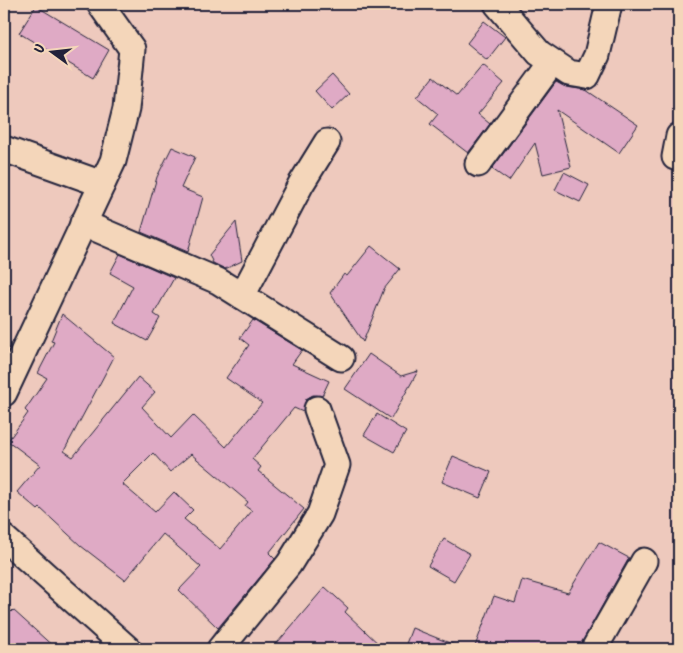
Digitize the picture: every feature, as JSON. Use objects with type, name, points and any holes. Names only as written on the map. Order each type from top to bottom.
[{"type":"street","points":[[4,393],[113,161],[126,109],[132,49],[100,4]]},
{"type":"street","points":[[497,4],[539,53],[569,73],[587,76],[597,55],[608,4]]},
{"type":"street","points":[[478,164],[552,63]]},
{"type":"street","points":[[242,296],[301,184],[327,142]]},
{"type":"street","points":[[4,149],[102,184]]},
{"type":"street","points":[[83,223],[202,273],[341,358]]},
{"type":"street","points":[[220,649],[289,564],[320,514],[337,466],[317,410]]},
{"type":"street","points":[[4,538],[128,649]]},
{"type":"street","points":[[594,649],[644,561]]},
{"type":"building","points":[[36,6],[109,50],[93,78],[19,33]]},
{"type":"building","points":[[484,21],[505,37],[487,60],[467,43]]},
{"type":"building","points":[[483,65],[504,83],[478,114],[490,124],[468,153],[430,124],[438,114],[417,97],[433,77],[457,96]]},
{"type":"building","points":[[332,75],[349,94],[332,110],[315,91]]},
{"type":"building","points":[[556,82],[566,87],[586,90],[638,125],[619,153],[557,110],[571,167],[543,174],[535,143],[509,181],[492,169]]},
{"type":"building","points":[[172,147],[195,157],[181,188],[203,197],[188,252],[141,232],[157,177]]},
{"type":"building","points":[[564,172],[589,185],[580,202],[555,190]]},
{"type":"building","points":[[236,222],[242,261],[225,269],[213,263],[209,255]]},
{"type":"building","points":[[371,246],[400,269],[384,289],[363,342],[330,293],[344,274],[347,276]]},
{"type":"building","points":[[120,254],[174,278],[154,314],[160,318],[147,341],[114,323],[133,286],[110,273]]},
{"type":"building","points":[[62,314],[114,357],[64,451],[73,457],[138,377],[155,392],[142,407],[171,438],[193,415],[226,447],[262,403],[226,378],[249,345],[240,338],[253,320],[302,350],[292,364],[329,381],[322,396],[313,395],[306,399],[303,412],[294,408],[252,459],[261,467],[258,471],[304,509],[269,553],[275,559],[218,628],[179,590],[201,567],[163,534],[125,580],[81,546],[40,508],[38,510],[17,492],[40,465],[8,441],[28,413],[25,410],[47,378],[38,373],[54,342],[51,341]],"holes":[[[153,453],[170,472],[191,454],[248,502],[245,506],[252,511],[220,549],[184,519],[193,510],[174,492],[155,512],[122,484]]]},
{"type":"building","points":[[369,354],[401,376],[418,371],[391,419],[345,389]]},
{"type":"building","points":[[377,414],[406,432],[394,452],[364,435]]},
{"type":"building","points":[[453,456],[491,472],[480,498],[442,482]]},
{"type":"building","points":[[444,539],[470,554],[454,581],[428,566]]},
{"type":"building","points":[[599,542],[629,558],[582,642],[580,649],[474,649],[494,596],[515,603],[522,580],[568,593]]},
{"type":"building","points":[[325,587],[348,608],[345,612],[384,649],[272,649]]},
{"type":"building","points":[[4,605],[11,612],[13,610],[56,649],[4,649]]},
{"type":"building","points":[[412,628],[462,648],[462,649],[404,649]]}]
